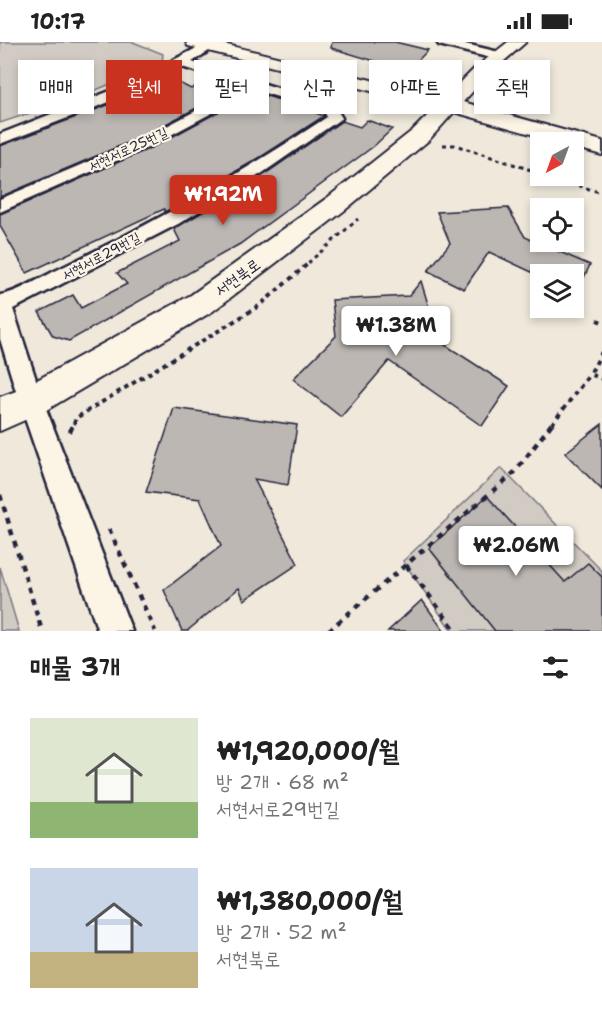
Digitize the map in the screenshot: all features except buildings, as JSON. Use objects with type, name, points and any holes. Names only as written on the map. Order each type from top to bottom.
[{"type":"street","points":[[443,42],[499,56]]},
{"type":"street","name":"서현북로","points":[[462,93],[499,56],[518,42]]},
{"type":"street","points":[[0,139],[66,115],[183,63],[201,44],[369,85]]},
{"type":"street","name":"서현서로29번길","points":[[183,63],[194,66]]},
{"type":"street","name":"서현서로29번길","points":[[0,305],[55,280],[176,216],[256,170],[335,118],[329,108],[269,89]]},
{"type":"street","points":[[462,108],[602,148]]},
{"type":"street","name":"서현서로25번길","points":[[0,207],[147,142],[199,114]]},
{"type":"street","name":"서현북로","points":[[0,414],[31,401],[202,303],[336,204],[421,135],[441,114]]},
{"type":"street","points":[[0,305],[31,401],[115,631]]},
{"type":"path","points":[[435,153],[443,145],[455,145],[530,170]]},
{"type":"path","points":[[580,186],[602,193]]},
{"type":"path","points":[[68,436],[76,418],[259,306],[364,214]]},
{"type":"path","points":[[328,631],[515,472],[590,374],[602,352]]},
{"type":"path","points":[[590,374],[602,380]]},
{"type":"path","points":[[0,495],[42,631]]},
{"type":"path","points":[[106,522],[155,631]]},
{"type":"path","points":[[406,564],[456,631]]},
{"type":"shaded area","points":[[0,42],[133,42],[163,54],[162,60],[106,60],[106,86],[94,91],[94,60],[18,60],[18,114],[27,114],[0,123]]},
{"type":"shaded area","points":[[501,468],[602,571],[602,631],[452,631],[403,561]]},
{"type":"shaded area","points":[[0,567],[19,631],[0,631]]}]
